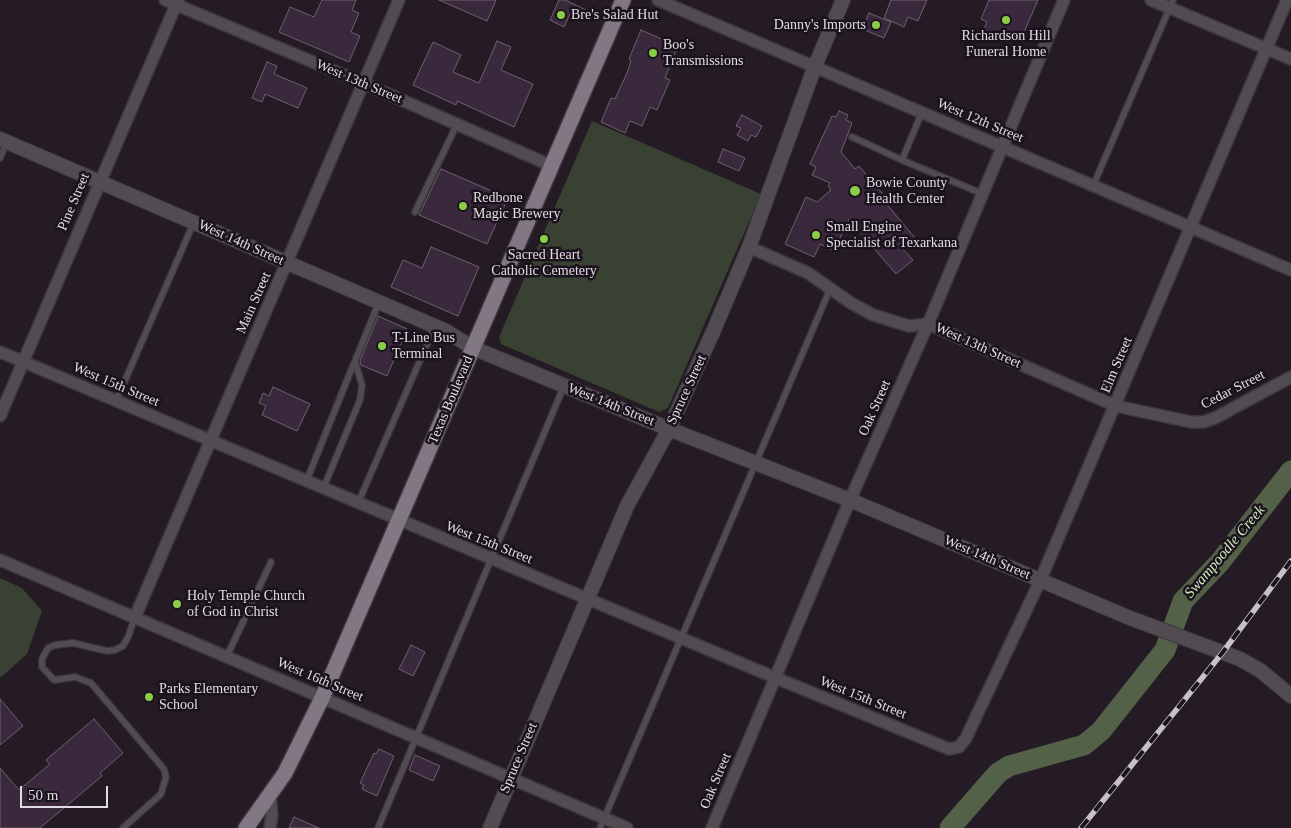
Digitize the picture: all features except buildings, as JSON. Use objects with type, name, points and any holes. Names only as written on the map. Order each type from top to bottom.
[{"type":"main road","name":"Texas Boulevard","points":[[246,828],[270,796],[298,749],[322,698],[400,522],[623,0]]},
{"type":"street","name":"Main Street","points":[[135,617],[399,0]]},
{"type":"street","name":"West 12th Street","points":[[658,0],[1291,270]]},
{"type":"street","name":"Spruce Street","points":[[490,828],[636,487],[669,429],[713,332],[749,247],[815,66],[843,0]]},
{"type":"street","name":"Oak Street","points":[[712,828],[850,500],[928,324],[1064,0]]},
{"type":"street","points":[[1151,0],[1171,4],[1291,59]]},
{"type":"street","name":"Elm Street","points":[[966,738],[1040,581],[1287,0]]},
{"type":"street","name":"West 13th Street","points":[[173,2],[552,166]]},
{"type":"street","name":"Pine Street","points":[[0,416],[173,2]]},
{"type":"street","name":"West 14th Street","points":[[3,140],[435,326],[473,348],[669,429],[850,500],[1146,624],[1230,655],[1261,671],[1291,696]]},
{"type":"street","name":"West 13th Street","points":[[749,247],[808,273],[873,315],[910,326],[928,324],[1116,406],[1188,420]]},
{"type":"street","name":"West 15th Street","points":[[0,352],[400,522],[949,749],[959,746],[966,738]]},
{"type":"street","name":"Cedar Street","points":[[1188,420],[1204,422],[1215,418],[1291,376]]},
{"type":"street","name":"West 16th Street","points":[[0,560],[511,777],[602,823],[627,828]]},
{"type":"street","points":[[270,796],[270,828]]},
{"type":"lane","points":[[1093,186],[1171,4]]},
{"type":"lane","points":[[902,160],[922,112]]},
{"type":"lane","points":[[415,212],[457,124]]},
{"type":"lane","points":[[852,137],[983,194]]},
{"type":"lane","points":[[0,158],[3,140]]},
{"type":"lane","points":[[116,401],[194,222]]},
{"type":"lane","points":[[602,823],[830,289]]},
{"type":"lane","points":[[306,482],[379,302]]},
{"type":"lane","points":[[357,504],[435,326]]},
{"type":"lane","points":[[323,489],[360,400],[362,385],[355,361]]},
{"type":"lane","points":[[378,828],[564,386]]},
{"type":"lane","points":[[227,656],[271,562]]},
{"type":"lane","points":[[123,828],[161,794],[166,777],[164,768],[100,691],[85,679],[74,677],[54,680],[50,678],[42,667],[42,659],[48,648],[64,644],[73,643],[107,652],[115,650],[123,646],[135,617]]},
{"type":"green space","points":[[592,121],[761,194],[668,408],[659,412],[501,344],[499,337]]},
{"type":"green space","points":[[0,578],[22,588],[42,611],[27,654],[0,678]]},
{"type":"waterway","name":"Swampoodle Creek","points":[[950,828],[998,773],[1009,766],[1084,745],[1101,731],[1165,650],[1183,601],[1220,562],[1291,471]]},
{"type":"railway","points":[[1081,828],[1223,652],[1291,561]]},
{"type":"place","name":"Bre's Salad Hut","points":[[561,15]]},
{"type":"place","name":"Richardson Hill Funeral Home","points":[[1006,20]]},
{"type":"place","name":"Danny's Imports","points":[[876,25]]},
{"type":"place","name":"Boo's Transmissions","points":[[653,53]]},
{"type":"place","name":"Bowie County Health Center","points":[[855,191]]},
{"type":"place","name":"Redbone Magic Brewery","points":[[463,206]]},
{"type":"place","name":"Small Engine Specialist of Texarkana","points":[[816,235]]},
{"type":"place","name":"Sacred Heart Catholic Cemetery","points":[[544,239]]},
{"type":"place","name":"T-Line Bus Terminal","points":[[382,346]]},
{"type":"place","name":"Holy Temple Church of God in Christ","points":[[177,604]]},
{"type":"place","name":"Parks Elementary School","points":[[149,697]]}]
